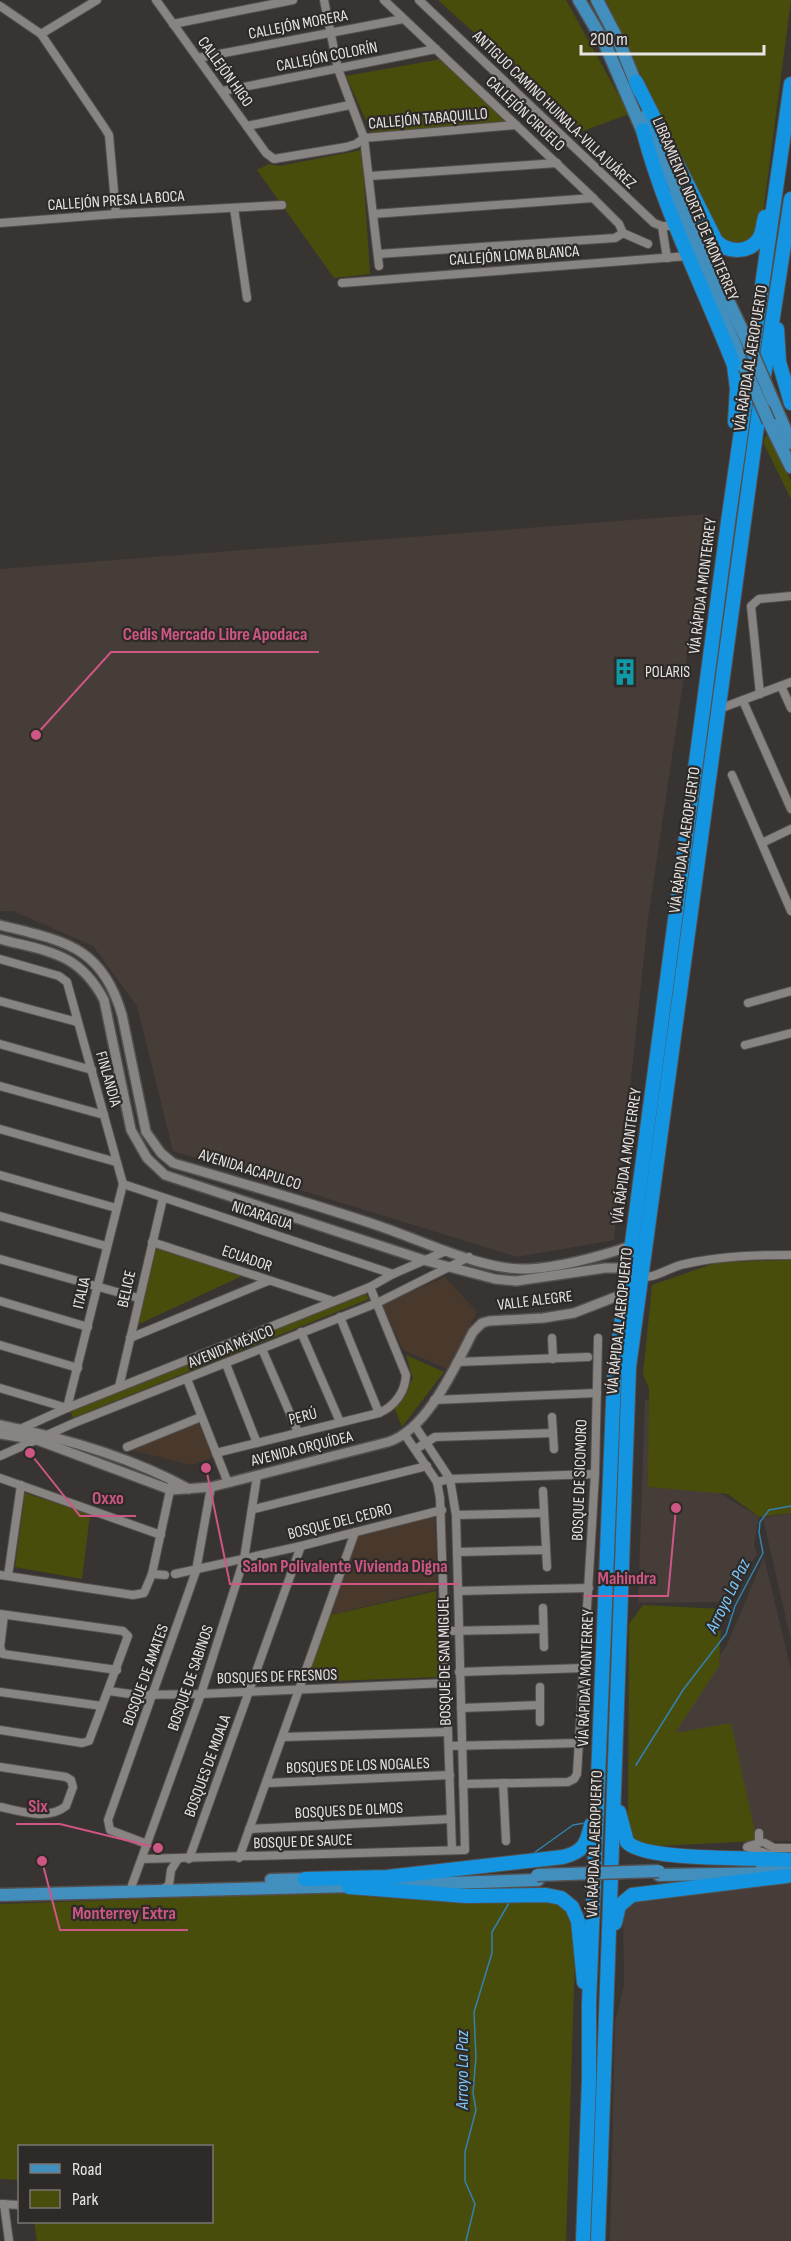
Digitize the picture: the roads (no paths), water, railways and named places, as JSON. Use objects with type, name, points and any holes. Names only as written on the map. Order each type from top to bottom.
[{"type":"highway","points":[[636,82],[712,236],[720,245],[740,250],[754,243],[760,237],[766,214],[775,200]]},
{"type":"highway","name":"VÍA RÁPIDA A MONTERREY","points":[[583,2241],[589,2081],[589,2004],[614,1378],[623,1294],[749,356],[775,200],[791,84]]},
{"type":"highway","points":[[643,129],[669,226],[688,256],[735,373],[736,407],[728,522]]},
{"type":"highway","name":"VÍA RÁPIDA AL AEROPUERTO","points":[[598,2241],[627,1407],[633,1330],[775,305],[787,257],[791,199]]},
{"type":"highway","points":[[775,305],[779,363],[791,403]]},
{"type":"highway","points":[[615,1779],[623,1833],[633,1848],[671,1855],[789,1869]]},
{"type":"highway","points":[[305,1879],[387,1877],[573,1854],[588,1841],[599,1781]]},
{"type":"highway","points":[[608,1939],[614,1929],[619,1906],[632,1895],[789,1869]]},
{"type":"highway","points":[[349,1887],[466,1896],[546,1895],[561,1898],[572,1907],[578,1921],[580,1952],[589,2004]]},
{"type":"main road","name":"LIBRAMIENTO NORTE DE MONTERREY","points":[[579,0],[596,24],[749,356]]},
{"type":"main road","name":"LIBRAMIENTO NORTE DE MONTERREY","points":[[597,0],[636,82],[659,150],[749,356],[769,422],[791,467]]},
{"type":"main road","points":[[749,356],[773,401],[791,443]]},
{"type":"main road","points":[[659,1873],[763,1873],[789,1869]]},
{"type":"main road","points":[[0,1895],[305,1879],[390,1881],[789,1869]]},
{"type":"main road","points":[[165,1887],[349,1887],[538,1877]]},
{"type":"main road","points":[[0,1889],[138,1888]]},
{"type":"street","points":[[41,34],[97,0]]},
{"type":"street","name":"CALLEJÓN HIGO","points":[[156,0],[266,153],[274,159]]},
{"type":"street","points":[[172,24],[294,0]]},
{"type":"street","points":[[324,0],[338,69],[364,138],[379,266]]},
{"type":"street","name":"CALLEJÓN CIRUELO","points":[[384,0],[557,163],[619,224],[623,232],[648,244]]},
{"type":"street","name":"ANTIGUO CAMINO HUINALA-VILLA JUÁREZ","points":[[419,0],[654,223],[669,226]]},
{"type":"street","points":[[0,6],[41,34],[109,135],[116,214]]},
{"type":"street","name":"CALLEJÓN MORERA","points":[[198,58],[403,19]]},
{"type":"street","name":"CALLEJÓN COLORÍN","points":[[223,92],[436,49]]},
{"type":"street","points":[[247,126],[350,105]]},
{"type":"street","name":"CALLEJÓN TABAQUILLO","points":[[274,159],[346,147],[364,138],[516,125]]},
{"type":"street","points":[[370,176],[557,163]]},
{"type":"street","points":[[373,214],[593,198]]},
{"type":"street","name":"CALLEJÓN PRESA LA BOCA","points":[[0,223],[282,205]]},
{"type":"street","points":[[234,208],[247,298]]},
{"type":"street","points":[[667,258],[669,226]]},
{"type":"street","points":[[378,254],[615,238],[623,232]]},
{"type":"street","name":"CALLEJÓN LOMA BLANCA","points":[[342,283],[688,256]]},
{"type":"street","points":[[760,694],[752,603],[759,599],[791,596]]},
{"type":"street","points":[[719,709],[791,682]]},
{"type":"street","points":[[781,686],[791,708]]},
{"type":"street","points":[[743,701],[791,809]]},
{"type":"street","points":[[732,775],[791,911]]},
{"type":"street","points":[[762,843],[791,829]]},
{"type":"street","name":"AVENIDA ACAPULCO","points":[[0,925],[58,940],[80,949],[103,973],[117,998],[122,1015],[146,1132],[161,1153],[173,1163],[381,1227],[446,1251],[499,1265],[526,1269],[604,1255],[631,1246]]},
{"type":"street","name":"AVENIDA ACAPULCO","points":[[0,939],[67,958],[83,968],[94,981],[104,1000],[131,1130],[147,1158],[165,1175],[427,1261],[516,1281],[605,1268],[627,1268]]},
{"type":"street","name":"FINLANDIA","points":[[0,959],[59,976],[67,982],[123,1184]]},
{"type":"street","points":[[748,1003],[791,991]]},
{"type":"street","points":[[0,1001],[77,1022]]},
{"type":"street","points":[[745,1045],[791,1033]]},
{"type":"street","points":[[0,1044],[92,1070]]},
{"type":"street","points":[[0,1086],[104,1115]]},
{"type":"street","points":[[0,1129],[116,1162]]},
{"type":"street","points":[[0,1175],[116,1208]]},
{"type":"street","name":"NICARAGUA","points":[[123,1184],[393,1274]]},
{"type":"street","name":"ITALIA","points":[[67,1408],[123,1184]]},
{"type":"street","name":"BELICE","points":[[119,1387],[163,1198]]},
{"type":"street","points":[[0,1216],[106,1246]]},
{"type":"street","name":"ECUADOR","points":[[152,1242],[333,1301]]},
{"type":"street","name":"AVENIDA MÉXICO","points":[[2,1435],[370,1287],[393,1274],[446,1251]]},
{"type":"street","points":[[604,1255],[605,1268]]},
{"type":"street","points":[[641,1276],[653,1276],[675,1266],[712,1258],[791,1255]]},
{"type":"street","name":"AVENIDA MÉXICO","points":[[0,1456],[74,1423],[377,1303],[452,1268],[469,1257]]},
{"type":"street","points":[[0,1259],[138,1298]]},
{"type":"street","points":[[130,1338],[268,1281]]},
{"type":"street","points":[[370,1287],[377,1303]]},
{"type":"street","name":"VALLE ALEGRE","points":[[457,1362],[473,1332],[482,1323],[574,1313],[623,1294]]},
{"type":"street","points":[[0,1301],[88,1327]]},
{"type":"street","name":"PERÚ","points":[[216,1453],[379,1413],[394,1403],[400,1394],[406,1375],[377,1303]]},
{"type":"street","points":[[340,1317],[379,1413]]},
{"type":"street","points":[[301,1332],[340,1422]]},
{"type":"street","points":[[552,1338],[553,1359]]},
{"type":"street","name":"BOSQUE DE SICOMORO","points":[[463,1784],[572,1781],[578,1774],[595,1474],[598,1338]]},
{"type":"street","points":[[0,1345],[78,1368]]},
{"type":"street","points":[[262,1349],[298,1432]]},
{"type":"street","points":[[416,1426],[457,1362],[588,1357]]},
{"type":"street","points":[[226,1364],[258,1443]]},
{"type":"street","points":[[187,1379],[228,1483]]},
{"type":"street","points":[[0,1388],[67,1408],[74,1423]]},
{"type":"street","points":[[434,1400],[597,1393]]},
{"type":"street","points":[[128,1447],[201,1417]]},
{"type":"street","points":[[552,1417],[554,1449]]},
{"type":"street","points":[[0,1425],[49,1434],[173,1480],[191,1490]]},
{"type":"street","name":"AVENIDA ORQUÍDEA","points":[[2,1435],[37,1440],[171,1490],[191,1490],[257,1476],[388,1442],[405,1435],[416,1426]]},
{"type":"street","name":"BOSQUE DE SAN MIGUEL","points":[[416,1426],[450,1479],[456,1515],[465,1850]]},
{"type":"street","points":[[416,1449],[426,1440],[435,1437],[553,1433]]},
{"type":"street","name":"BOSQUE DE SAN MIGUEL","points":[[405,1435],[437,1482],[442,1510],[452,1850]]},
{"type":"street","points":[[254,1509],[427,1466]]},
{"type":"street","points":[[437,1482],[450,1479],[595,1474]]},
{"type":"street","name":"BOSQUE DE SABINOS","points":[[138,1888],[142,1859],[201,1694],[244,1560],[254,1509],[257,1476]]},
{"type":"street","points":[[0,1478],[161,1535]]},
{"type":"street","points":[[21,1485],[4,1575],[133,1595],[144,1593],[152,1574],[173,1480]]},
{"type":"street","name":"BOSQUE DE AMATES","points":[[147,1844],[110,1830],[107,1824],[196,1571],[211,1487]]},
{"type":"street","points":[[543,1491],[547,1567]]},
{"type":"street","name":"BOSQUE DEL CEDRO","points":[[175,1574],[244,1560],[442,1510]]},
{"type":"street","points":[[456,1515],[543,1513]]},
{"type":"street","points":[[239,1858],[355,1532]]},
{"type":"street","name":"BOSQUES DE MOALA","points":[[189,1859],[301,1546]]},
{"type":"street","points":[[457,1552],[545,1550]]},
{"type":"street","points":[[152,1574],[165,1575]]},
{"type":"street","points":[[458,1591],[589,1588]]},
{"type":"street","points":[[543,1608],[544,1647]]},
{"type":"street","points":[[0,1730],[82,1743],[91,1738],[110,1691],[128,1638],[123,1631],[2,1615],[0,1647],[1,1652],[7,1655],[117,1670]]},
{"type":"street","points":[[445,1631],[543,1629]]},
{"type":"street","points":[[459,1672],[584,1668]]},
{"type":"street","name":"BOSQUES DE FRESNOS","points":[[110,1691],[129,1695],[201,1694],[446,1683]]},
{"type":"street","points":[[540,1687],[540,1722]]},
{"type":"street","points":[[0,1692],[102,1706]]},
{"type":"street","points":[[460,1708],[540,1705]]},
{"type":"street","points":[[283,1737],[448,1732]]},
{"type":"street","points":[[449,1746],[579,1743]]},
{"type":"street","points":[[0,1767],[66,1777],[71,1780],[73,1787],[68,1801],[59,1811],[37,1814],[0,1808]]},
{"type":"street","name":"BOSQUES DE LOS NOGALES","points":[[267,1783],[450,1775]]},
{"type":"street","points":[[503,1783],[506,1841]]},
{"type":"street","name":"BOSQUES DE OLMOS","points":[[249,1829],[451,1819]]},
{"type":"street","points":[[759,1833],[759,1843],[747,1847],[789,1869]]},
{"type":"street","points":[[765,1843],[774,1848],[791,1848]]},
{"type":"street","name":"BOSQUE DE SAUCE","points":[[142,1859],[465,1850]]},
{"type":"street","points":[[165,1887],[178,1859]]},
{"type":"street","points":[[9,2241],[2,2204],[18,2205]]},
{"type":"waterway","name":"Arroyo La Paz","points":[[636,1765],[683,1690],[726,1634],[735,1606],[763,1553],[759,1532],[760,1522],[769,1510],[791,1506]]},
{"type":"waterway","name":"Arroyo La Paz","points":[[531,1855],[573,1825],[585,1823]]},
{"type":"waterway","name":"Arroyo La Paz","points":[[466,2241],[475,2204],[465,2181],[465,2152],[476,2110],[473,2093],[476,2057],[474,2012],[492,1953],[492,1932],[509,1903]]},
{"type":"place","name":"POLARIS","points":[[625,672]]},
{"type":"place","name":"Cedis Mercado Libre Apodaca","points":[[36,735]]},
{"type":"place","name":"Oxxo","points":[[30,1453]]},
{"type":"place","name":"Salon Polivalente Vivienda Digna","points":[[206,1468]]},
{"type":"place","name":"Mahindra","points":[[676,1508]]},
{"type":"place","name":"Six","points":[[158,1848]]},
{"type":"place","name":"Monterrey Extra","points":[[42,1861]]}]
